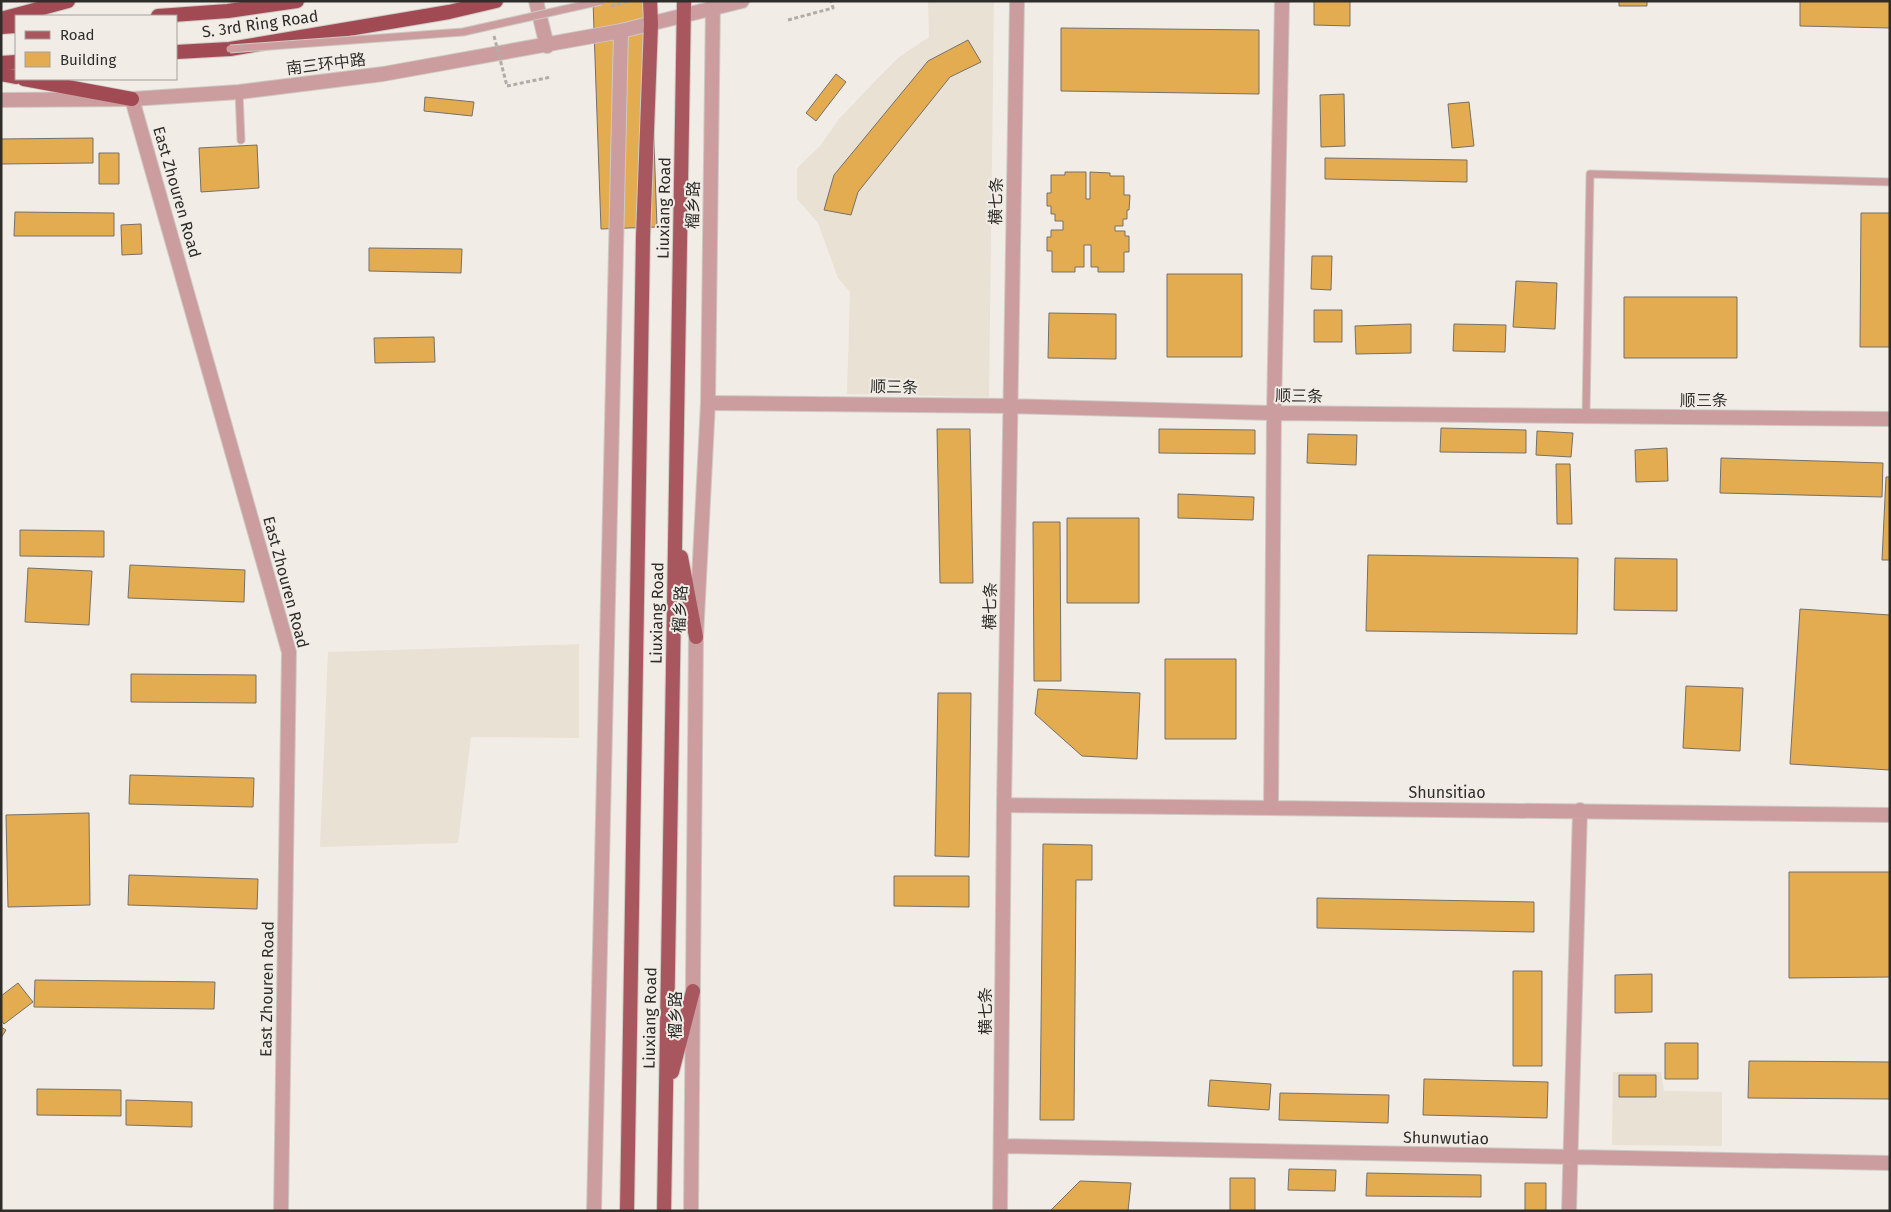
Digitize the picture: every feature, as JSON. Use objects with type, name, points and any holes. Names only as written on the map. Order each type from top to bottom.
[{"type":"highway","points":[[16,15],[68,1]]},
{"type":"highway","name":"S. 3rd Ring Road","points":[[172,15],[228,11],[297,1]]},
{"type":"highway","name":"S. 3rd Ring Road","points":[[178,52],[230,49],[449,12],[496,1]]},
{"type":"highway","points":[[1,19],[15,15]]},
{"type":"highway","points":[[1,27],[15,26]]},
{"type":"highway","points":[[1,63],[15,62]]},
{"type":"highway","points":[[1,74],[15,77]]},
{"type":"highway","points":[[29,80],[132,99]]},
{"type":"main road","name":"Liuxiang Road","points":[[627,1211],[643,237],[651,24],[650,1]]},
{"type":"main road","name":"Liuxiang Road","points":[[664,1211],[684,1]]},
{"type":"main road","points":[[676,528],[696,637]]},
{"type":"main road","points":[[666,1095],[693,991]]},
{"type":"street","points":[[536,1],[547,46]]},
{"type":"street","name":"南三环中路","points":[[1,100],[132,99],[239,92],[383,74],[622,31],[685,16],[713,5],[742,1]]},
{"type":"street","name":"横七条","points":[[1000,1211],[1004,805],[1017,1]]},
{"type":"street","points":[[1271,808],[1274,413],[1282,1]]},
{"type":"street","name":"榴乡路","points":[[691,1211],[696,637],[708,403],[713,5]]},
{"type":"street","points":[[594,1211],[622,31]]},
{"type":"street","name":"East Zhouren Road","points":[[132,99],[289,652],[281,1211]]},
{"type":"street","name":"顺三条","points":[[708,403],[1011,406],[1274,413],[1890,419]]},
{"type":"street","name":"Shunsitiao","points":[[1004,805],[1580,810],[1890,815]]},
{"type":"street","points":[[1569,1211],[1580,810]]},
{"type":"street","name":"Shunwutiao","points":[[1001,1146],[1890,1163]]},
{"type":"lane","points":[[228,11],[265,1]]},
{"type":"lane","name":"南三环中路","points":[[230,49],[463,32],[602,4]]},
{"type":"lane","points":[[239,92],[241,140]]},
{"type":"lane","points":[[1586,416],[1590,174],[1890,182]]},
{"type":"path","points":[[602,4],[630,1]]},
{"type":"path","points":[[788,20],[833,8],[831,1]]},
{"type":"path","points":[[494,32],[507,86],[551,77]]},
{"type":"shaded area","points":[[928,1],[994,1],[989,397],[847,394],[850,292],[838,278],[818,223],[797,199],[797,168],[820,146],[839,119],[899,57],[929,37]]},
{"type":"shaded area","points":[[579,644],[579,738],[471,737],[458,843],[320,847],[328,652]]},
{"type":"shaded area","points":[[1613,1072],[1661,1072],[1664,1091],[1722,1092],[1722,1146],[1612,1145]]},
{"type":"building","points":[[593,1],[649,1],[657,227],[601,229]]},
{"type":"building","points":[[1314,1],[1350,1],[1350,26],[1314,25]]},
{"type":"building","points":[[1619,1],[1647,1],[1647,6],[1619,6]]},
{"type":"building","points":[[1800,1],[1890,1],[1890,28],[1800,26]]},
{"type":"building","points":[[1061,28],[1259,30],[1259,94],[1061,91]]},
{"type":"building","points":[[968,40],[981,62],[950,77],[858,192],[851,215],[824,210],[834,175],[928,61]]},
{"type":"building","points":[[836,74],[846,82],[816,121],[806,113]]},
{"type":"building","points":[[1344,94],[1345,146],[1321,147],[1320,95]]},
{"type":"building","points":[[425,97],[474,102],[472,116],[424,111]]},
{"type":"building","points":[[1469,102],[1474,146],[1452,148],[1448,104]]},
{"type":"building","points":[[93,138],[93,163],[1,164],[1,139]]},
{"type":"building","points":[[257,145],[259,188],[201,192],[199,148]]},
{"type":"building","points":[[99,153],[119,153],[119,184],[99,184]]},
{"type":"building","points":[[1325,158],[1467,160],[1467,182],[1325,179]]},
{"type":"building","points":[[1065,172],[1086,172],[1086,199],[1090,199],[1090,172],[1110,173],[1110,176],[1124,176],[1124,195],[1130,195],[1129,210],[1127,210],[1127,219],[1123,219],[1123,226],[1115,226],[1115,231],[1125,231],[1125,236],[1129,236],[1129,252],[1124,252],[1124,272],[1098,272],[1098,267],[1091,267],[1091,245],[1084,245],[1084,267],[1075,267],[1075,272],[1052,272],[1052,251],[1047,251],[1047,237],[1051,237],[1051,230],[1063,230],[1063,221],[1055,221],[1055,214],[1051,214],[1051,206],[1047,206],[1047,193],[1051,193],[1051,175],[1065,175]]},
{"type":"building","points":[[15,212],[114,213],[114,236],[14,236]]},
{"type":"building","points":[[1861,213],[1890,213],[1890,347],[1860,347]]},
{"type":"building","points":[[141,224],[142,254],[122,255],[121,225]]},
{"type":"building","points":[[369,248],[462,249],[461,273],[369,271]]},
{"type":"building","points":[[1312,256],[1332,256],[1331,290],[1311,289]]},
{"type":"building","points":[[1167,274],[1242,274],[1242,357],[1167,357]]},
{"type":"building","points":[[1516,281],[1557,283],[1555,329],[1513,327]]},
{"type":"building","points":[[1624,297],[1737,297],[1737,358],[1624,358]]},
{"type":"building","points":[[1314,310],[1342,310],[1342,342],[1314,342]]},
{"type":"building","points":[[1049,313],[1116,314],[1116,359],[1048,358]]},
{"type":"building","points":[[1411,324],[1411,353],[1356,354],[1355,326]]},
{"type":"building","points":[[1454,324],[1506,325],[1505,352],[1453,351]]},
{"type":"building","points":[[434,337],[435,362],[375,363],[374,338]]},
{"type":"building","points":[[1441,428],[1526,430],[1526,453],[1440,452]]},
{"type":"building","points":[[937,429],[970,429],[973,583],[940,583]]},
{"type":"building","points":[[1159,429],[1255,430],[1255,454],[1159,453]]},
{"type":"building","points":[[1537,431],[1573,433],[1571,457],[1536,455]]},
{"type":"building","points":[[1308,434],[1357,435],[1356,465],[1307,463]]},
{"type":"building","points":[[1667,448],[1668,481],[1636,482],[1635,450]]},
{"type":"building","points":[[1721,458],[1883,463],[1882,497],[1720,493]]},
{"type":"building","points":[[1556,464],[1570,464],[1572,524],[1557,524]]},
{"type":"building","points":[[1886,477],[1890,477],[1890,560],[1882,560]]},
{"type":"building","points":[[1178,494],[1254,497],[1253,520],[1178,518]]},
{"type":"building","points":[[1067,518],[1139,518],[1139,603],[1067,603]]},
{"type":"building","points":[[1033,522],[1060,522],[1061,681],[1034,681]]},
{"type":"building","points":[[20,530],[104,531],[104,557],[20,556]]},
{"type":"building","points":[[1368,555],[1578,558],[1577,634],[1366,631]]},
{"type":"building","points":[[1615,558],[1677,559],[1677,611],[1614,610]]},
{"type":"building","points":[[130,565],[245,570],[244,602],[128,598]]},
{"type":"building","points":[[28,568],[92,571],[89,625],[25,622]]},
{"type":"building","points":[[1800,609],[1890,615],[1890,770],[1790,764]]},
{"type":"building","points":[[1165,659],[1236,659],[1236,739],[1165,739]]},
{"type":"building","points":[[131,674],[256,675],[256,703],[131,702]]},
{"type":"building","points":[[1686,686],[1743,688],[1740,751],[1683,748]]},
{"type":"building","points":[[1038,689],[1140,693],[1137,759],[1082,756],[1035,714]]},
{"type":"building","points":[[938,693],[971,693],[969,857],[935,856]]},
{"type":"building","points":[[130,775],[254,778],[253,807],[129,804]]},
{"type":"building","points":[[89,813],[90,905],[8,907],[6,815]]},
{"type":"building","points":[[1043,844],[1092,845],[1092,880],[1076,880],[1074,1120],[1040,1120]]},
{"type":"building","points":[[1789,872],[1890,872],[1890,977],[1789,978]]},
{"type":"building","points":[[129,875],[258,879],[257,909],[128,905]]},
{"type":"building","points":[[894,876],[969,876],[969,907],[894,906]]},
{"type":"building","points":[[1317,898],[1534,902],[1534,932],[1317,928]]},
{"type":"building","points":[[1513,971],[1542,971],[1542,1066],[1513,1066]]},
{"type":"building","points":[[1652,974],[1652,1012],[1615,1013],[1615,975]]},
{"type":"building","points":[[35,980],[215,982],[214,1009],[34,1007]]},
{"type":"building","points":[[18,983],[33,1002],[4,1024],[1,1020],[1,996]]},
{"type":"building","points":[[1,1027],[6,1030],[1,1038]]},
{"type":"building","points":[[1665,1043],[1698,1043],[1698,1079],[1665,1079]]},
{"type":"building","points":[[1749,1061],[1890,1062],[1890,1099],[1748,1098]]},
{"type":"building","points":[[1619,1075],[1656,1075],[1656,1097],[1619,1097]]},
{"type":"building","points":[[1424,1079],[1548,1082],[1547,1118],[1423,1115]]},
{"type":"building","points":[[1210,1080],[1271,1084],[1269,1110],[1208,1106]]},
{"type":"building","points":[[37,1089],[121,1090],[121,1116],[37,1115]]},
{"type":"building","points":[[1280,1093],[1389,1095],[1388,1123],[1279,1120]]},
{"type":"building","points":[[126,1100],[192,1102],[192,1127],[126,1125]]},
{"type":"building","points":[[1289,1169],[1336,1170],[1335,1191],[1288,1190]]},
{"type":"building","points":[[1367,1173],[1481,1175],[1481,1197],[1366,1196]]},
{"type":"building","points":[[1230,1178],[1255,1178],[1255,1211],[1230,1211]]},
{"type":"building","points":[[1080,1181],[1131,1183],[1128,1211],[1050,1211]]},
{"type":"building","points":[[1525,1183],[1546,1183],[1546,1211],[1525,1211]]}]
